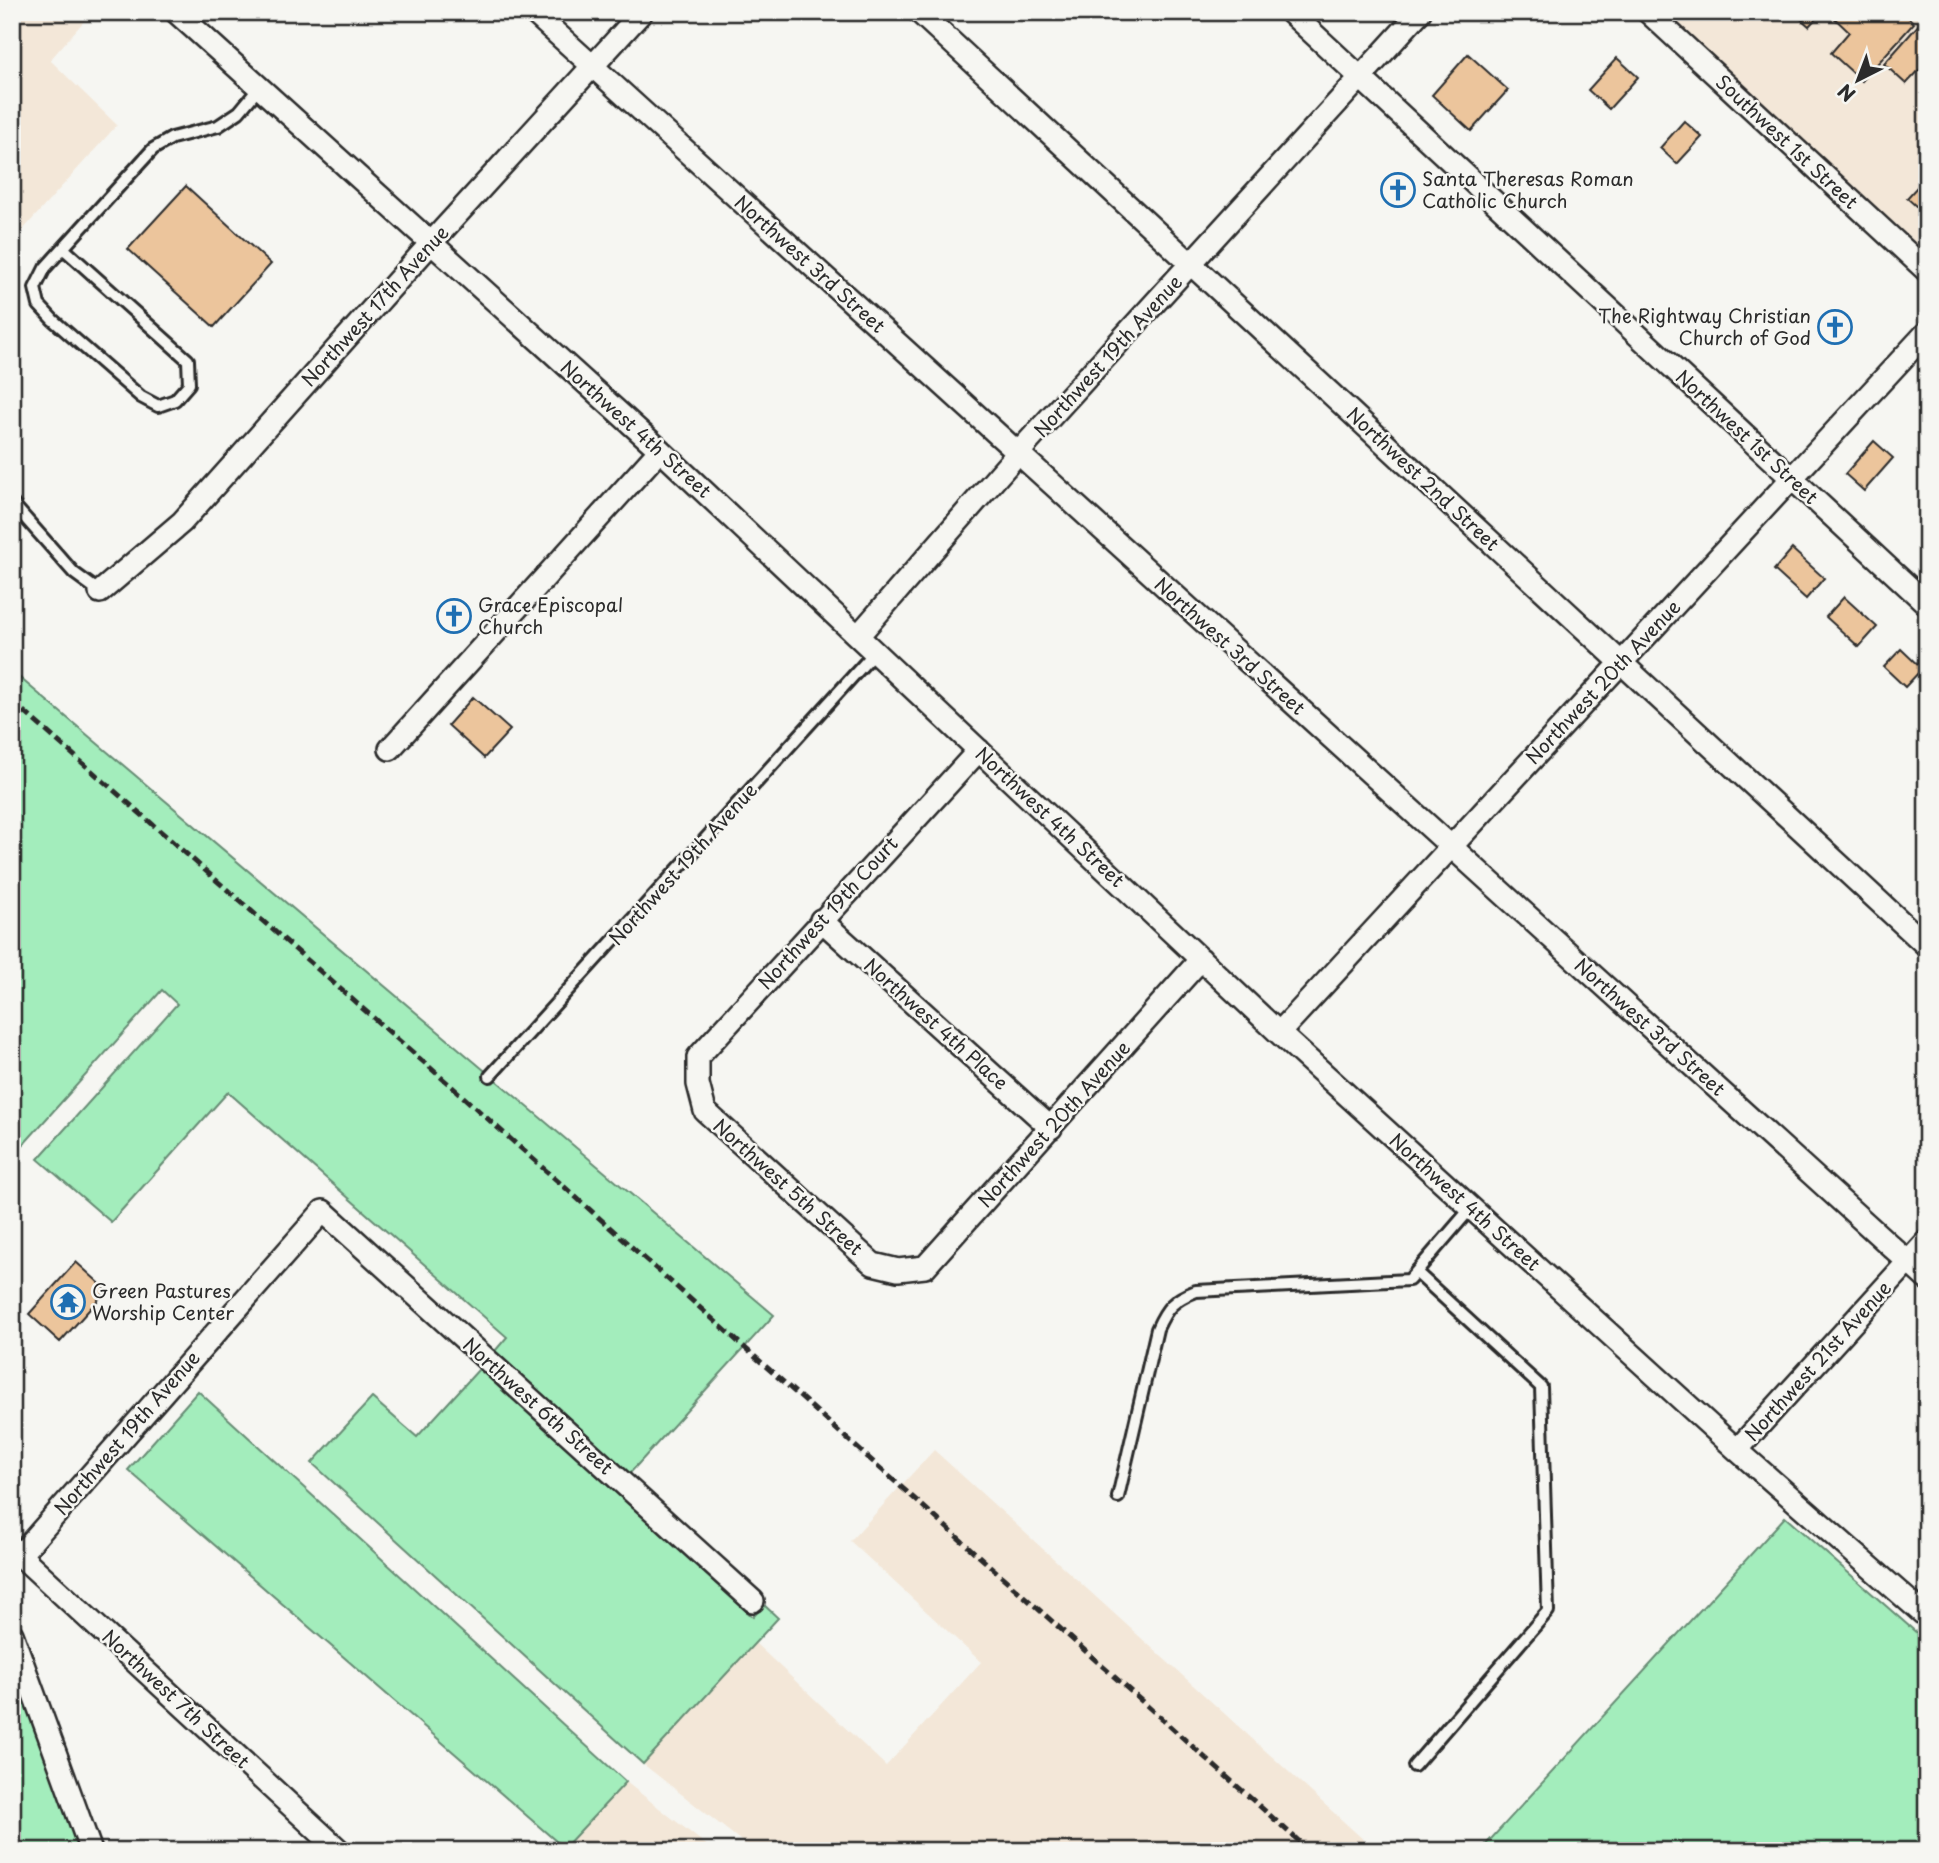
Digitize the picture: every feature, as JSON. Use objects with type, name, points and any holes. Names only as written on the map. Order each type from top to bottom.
[{"type":"street","name":"Northwest 4th Street","points":[[176,12],[660,450],[1201,960],[1471,1208],[1737,1450],[1927,1617]]},
{"type":"street","name":"Northwest 3rd Street","points":[[533,12],[1927,1279]]},
{"type":"street","name":"Northwest 17th Avenue","points":[[100,592],[183,522],[430,244],[642,12]]},
{"type":"street","name":"Northwest 2nd Street","points":[[919,12],[1927,946]]},
{"type":"street","name":"Northwest 1st Street","points":[[1290,12],[1927,604]]},
{"type":"street","name":"Northwest 19th Avenue","points":[[858,636],[1018,453],[1420,12]]},
{"type":"street","name":"Southwest 1st Street","points":[[1648,12],[1927,271]]},
{"type":"street","name":"Northwest 20th Avenue","points":[[1279,1032],[1927,332]]},
{"type":"street","points":[[390,749],[660,450]]},
{"type":"street","name":"Northwest 19th Court","points":[[698,1084],[698,1057],[821,919],[979,750]]},
{"type":"street","name":"Northwest 4th Place","points":[[821,919],[1051,1128]]},
{"type":"street","name":"Northwest 20th Avenue","points":[[898,1270],[925,1267],[1201,960]]},
{"type":"street","name":"Northwest 5th Street","points":[[698,1084],[705,1111],[873,1264],[898,1270]]},
{"type":"street","name":"Northwest 19th Avenue","points":[[15,1553],[323,1211]]},
{"type":"street","name":"Northwest 6th Street","points":[[323,1211],[753,1601]]},
{"type":"street","name":"Northwest 21st Avenue","points":[[1737,1450],[1927,1241]]},
{"type":"street","name":"Northwest 7th Street","points":[[15,1553],[340,1851]]},
{"type":"street","points":[[12,1634],[92,1851]]},
{"type":"lane","points":[[63,248],[188,360],[189,384],[175,400],[159,406],[141,397],[39,305],[35,288],[45,268],[63,248],[153,149],[172,138],[218,126],[239,111],[259,88]]},
{"type":"lane","points":[[12,503],[74,573],[100,592]]},
{"type":"lane","name":"Northwest 19th Avenue","points":[[490,1076],[875,652]]},
{"type":"lane","points":[[1118,1497],[1157,1329],[1165,1311],[1178,1298],[1196,1291],[1409,1280],[1471,1208]]},
{"type":"lane","points":[[1414,1766],[1548,1611],[1541,1387],[1416,1272]]},
{"type":"shaded area","points":[[12,12],[92,12],[50,60],[117,125],[12,242]]},
{"type":"shaded area","points":[[1666,12],[1927,12],[1927,255]]},
{"type":"shaded area","points":[[934,1450],[1376,1851],[754,1851],[643,1764],[755,1643],[886,1766],[981,1662],[850,1541]]},
{"type":"shaded area","points":[[626,1782],[714,1851],[568,1851],[564,1848]]},
{"type":"green space","points":[[20,678],[774,1315],[630,1473],[495,1351],[507,1337],[228,1092],[111,1222],[38,1159],[177,1004],[162,990],[22,1146],[12,1137],[12,688]]},
{"type":"green space","points":[[479,1369],[753,1617],[764,1605],[778,1618],[643,1764],[312,1463],[372,1398],[417,1437]]},
{"type":"green space","points":[[198,1391],[626,1782],[564,1848],[128,1470]]},
{"type":"green space","points":[[1785,1517],[1927,1642],[1927,1851],[1480,1851]]},
{"type":"green space","points":[[12,1667],[79,1851],[12,1851]]},
{"type":"building","points":[[1793,12],[1822,12],[1809,26]]},
{"type":"building","points":[[1828,12],[1903,12],[1914,23],[1862,81],[1831,53],[1849,32]]},
{"type":"building","points":[[1922,21],[1927,25],[1927,62],[1906,84],[1884,64]]},
{"type":"building","points":[[1468,54],[1508,90],[1471,131],[1432,95]]},
{"type":"building","points":[[1617,58],[1638,77],[1609,109],[1588,90]]},
{"type":"building","points":[[1684,121],[1702,137],[1677,164],[1660,148]]},
{"type":"building","points":[[1927,176],[1927,216],[1907,198]]},
{"type":"building","points":[[186,186],[271,264],[214,327],[128,249]]},
{"type":"building","points":[[1874,441],[1893,458],[1864,491],[1845,474]]},
{"type":"building","points":[[1792,549],[1824,578],[1806,599],[1774,570]]},
{"type":"building","points":[[1844,597],[1877,627],[1859,647],[1826,617]]},
{"type":"building","points":[[1901,649],[1922,669],[1905,687],[1884,667]]},
{"type":"building","points":[[473,697],[510,730],[484,758],[448,725]]},
{"type":"building","name":"Green Pastures Worship Center","points":[[76,1262],[107,1290],[60,1342],[29,1314]]},
{"type":"railway","points":[[12,701],[451,1086],[1310,1851]]},
{"type":"place","name":"Santa Theresas Roman Catholic Church","points":[[1398,190]]},
{"type":"place","name":"The Rightway Christian Church of God","points":[[1835,327]]},
{"type":"place","name":"Grace Episcopal Church","points":[[454,616]]},
{"type":"place","name":"Green Pastures Worship Center","points":[[68,1302]]}]
